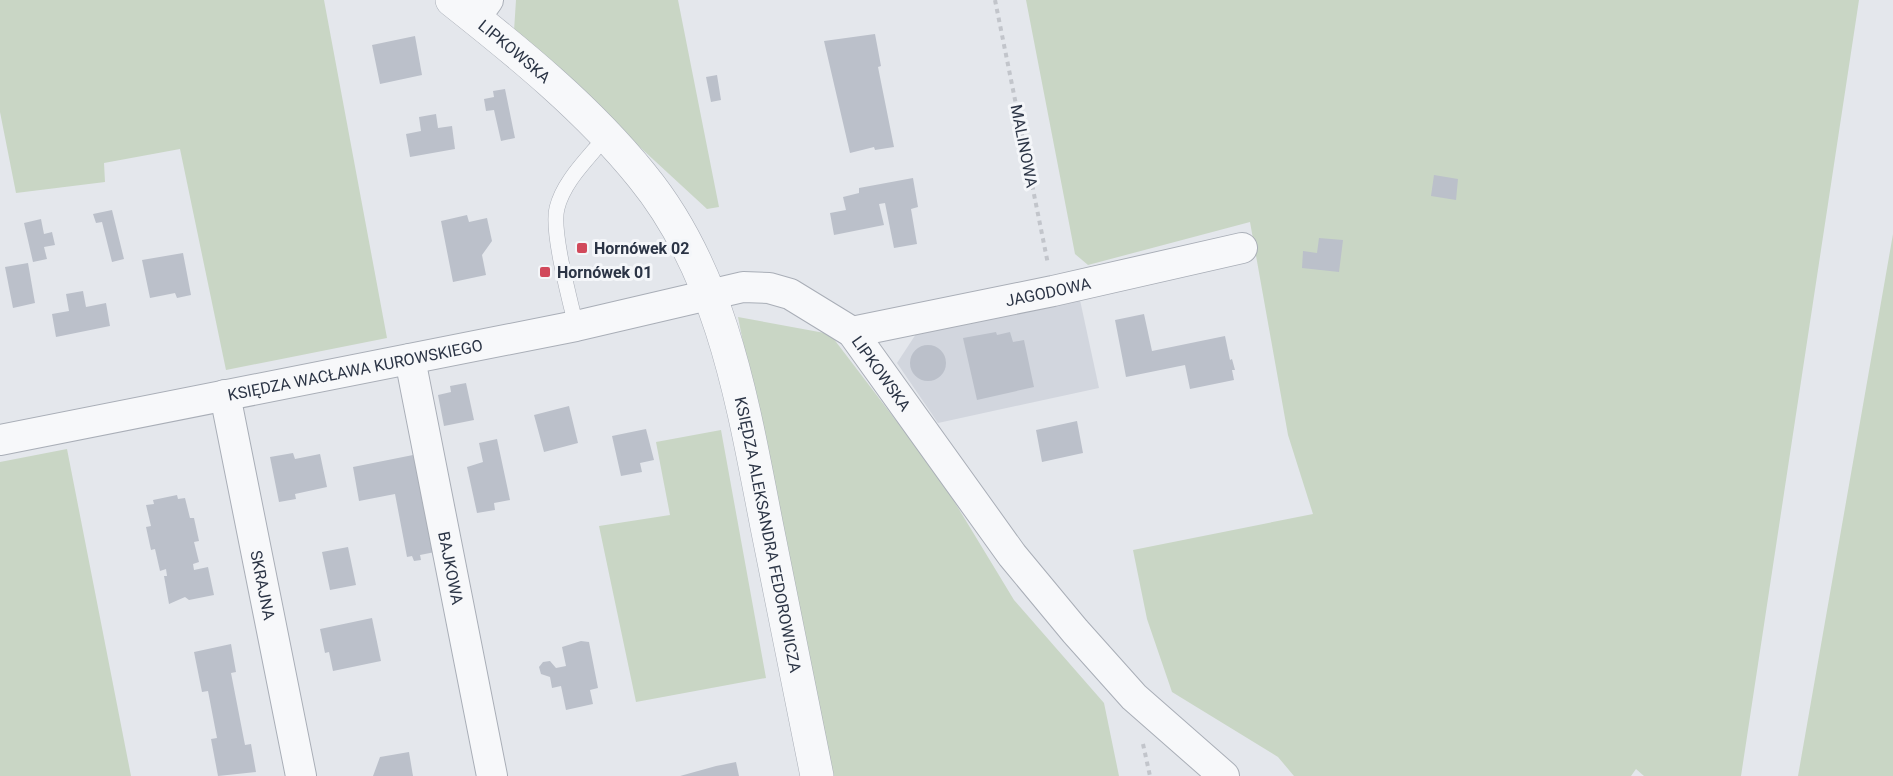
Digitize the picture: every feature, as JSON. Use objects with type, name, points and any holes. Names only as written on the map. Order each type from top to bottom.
[{"type":"street","name":"LIPKOWSKA","points":[[472,6],[606,136],[643,176],[674,222],[694,258],[710,296],[743,287],[769,288],[790,294],[852,332],[1012,555],[1075,631],[1134,697],[1224,776]]},
{"type":"street","name":"JAGODOWA","points":[[852,332],[1053,291],[1242,248]]},
{"type":"street","name":"KSIĘDZA WACŁAWA KUROWSKIEGO","points":[[0,440],[576,326],[710,296]]},
{"type":"street","name":"KSIĘDZA ALEKSANDRA FEDOROWICZA","points":[[710,296],[738,382],[817,776]]},
{"type":"street","name":"BAJKOWA","points":[[410,359],[492,776]]},
{"type":"street","name":"SKRAJNA","points":[[225,395],[301,776]]},
{"type":"lane","points":[[576,326],[561,259],[557,208],[573,177],[606,136]]},
{"type":"path","name":"MALINOWA","points":[[995,0],[1053,291]]},
{"type":"shaded area","points":[[1080,300],[1099,388],[938,423],[897,363],[916,334]]},
{"type":"green space","points":[[0,0],[324,0],[387,338],[226,370],[180,149],[104,163],[105,182],[16,193],[0,112]]},
{"type":"green space","points":[[516,0],[678,0],[719,207],[707,209],[514,31]]},
{"type":"green space","points":[[1026,0],[1859,0],[1741,776],[1644,776],[1636,769],[1631,776],[1294,776],[1278,757],[1172,692],[1147,619],[1133,550],[1313,514],[1288,435],[1250,222],[1088,265],[1075,254]]},
{"type":"green space","points":[[1893,234],[1893,776],[1798,776]]},
{"type":"green space","points":[[738,317],[830,334],[940,478],[1014,600],[1104,703],[1119,776],[829,776]]},
{"type":"green space","points":[[721,430],[766,678],[636,702],[599,526],[670,515],[656,442]]},
{"type":"green space","points":[[67,449],[131,776],[0,776],[0,462]]},
{"type":"building","points":[[875,34],[881,66],[878,67],[894,147],[875,150],[874,147],[850,153],[824,41]]},
{"type":"building","points":[[415,36],[422,75],[380,84],[372,45]]},
{"type":"building","points":[[717,75],[721,100],[711,102],[706,77]]},
{"type":"building","points":[[505,89],[515,138],[501,141],[494,110],[486,111],[484,99],[494,97],[493,91]]},
{"type":"building","points":[[436,114],[438,128],[452,126],[455,149],[410,157],[406,134],[421,131],[419,117]]},
{"type":"building","points":[[1434,175],[1458,179],[1456,200],[1431,196]]},
{"type":"building","points":[[913,178],[918,207],[911,209],[917,244],[894,248],[885,203],[879,204],[884,225],[834,235],[830,213],[846,210],[843,197],[859,193],[859,188]]},
{"type":"building","points":[[112,210],[124,259],[112,262],[102,222],[96,223],[93,214]]},
{"type":"building","points":[[467,215],[469,222],[487,218],[492,241],[482,255],[486,275],[453,282],[441,221]]},
{"type":"building","points":[[41,219],[44,234],[52,232],[55,245],[44,247],[47,259],[33,262],[24,223]]},
{"type":"building","points":[[1319,238],[1343,240],[1339,272],[1302,268],[1303,251],[1317,253]]},
{"type":"building","points":[[183,253],[191,295],[177,298],[175,293],[150,298],[142,260]]},
{"type":"building","points":[[28,263],[35,303],[13,308],[5,267]]},
{"type":"building","points":[[83,291],[86,307],[106,303],[110,326],[56,337],[52,314],[69,311],[66,294]]},
{"type":"building","points":[[1144,314],[1152,351],[1225,336],[1230,360],[1232,359],[1235,370],[1232,370],[1234,380],[1190,389],[1185,365],[1126,377],[1115,320]]},
{"type":"building","points":[[996,332],[997,335],[1010,332],[1013,342],[1024,340],[1034,387],[977,400],[963,338]]},
{"type":"building","points":[[928,345],[941,350],[946,363],[941,376],[928,381],[915,376],[910,363],[915,350]]},
{"type":"building","points":[[466,383],[474,420],[444,426],[438,395],[451,392],[450,386]]},
{"type":"building","points":[[569,406],[578,443],[544,452],[534,415]]},
{"type":"building","points":[[1077,421],[1083,453],[1042,462],[1036,430]]},
{"type":"building","points":[[646,429],[654,460],[640,463],[642,472],[621,476],[612,436]]},
{"type":"building","points":[[497,439],[510,500],[494,503],[495,510],[477,513],[467,467],[483,462],[479,443]]},
{"type":"building","points":[[293,453],[295,459],[320,454],[327,487],[295,494],[296,499],[279,502],[270,457]]},
{"type":"building","points":[[413,455],[435,552],[420,555],[421,560],[414,561],[412,556],[407,557],[395,494],[359,501],[353,467]]},
{"type":"building","points":[[177,495],[178,499],[185,498],[190,518],[194,518],[199,541],[194,542],[199,562],[193,564],[194,570],[208,567],[214,595],[189,600],[185,597],[169,604],[164,576],[167,576],[166,569],[160,571],[155,549],[151,550],[146,527],[151,526],[146,505],[154,504],[153,500]]},
{"type":"building","points":[[348,547],[356,585],[330,590],[322,552]]},
{"type":"building","points":[[372,618],[381,661],[333,671],[329,652],[325,653],[320,629]]},
{"type":"building","points":[[581,641],[589,642],[598,688],[590,690],[593,704],[566,710],[561,686],[552,688],[550,677],[541,674],[539,667],[543,662],[550,661],[556,668],[566,666],[562,647]]},
{"type":"building","points":[[231,644],[236,672],[231,673],[245,745],[251,744],[256,772],[218,776],[211,739],[217,738],[208,691],[202,692],[194,652]]},
{"type":"building","points":[[409,752],[413,776],[373,776],[380,757]]},
{"type":"building","points":[[736,762],[739,776],[680,776],[716,766]]},
{"type":"place","name":"Hornówek 02","points":[[582,248]]},
{"type":"place","name":"Hornówek 01","points":[[545,272]]}]
